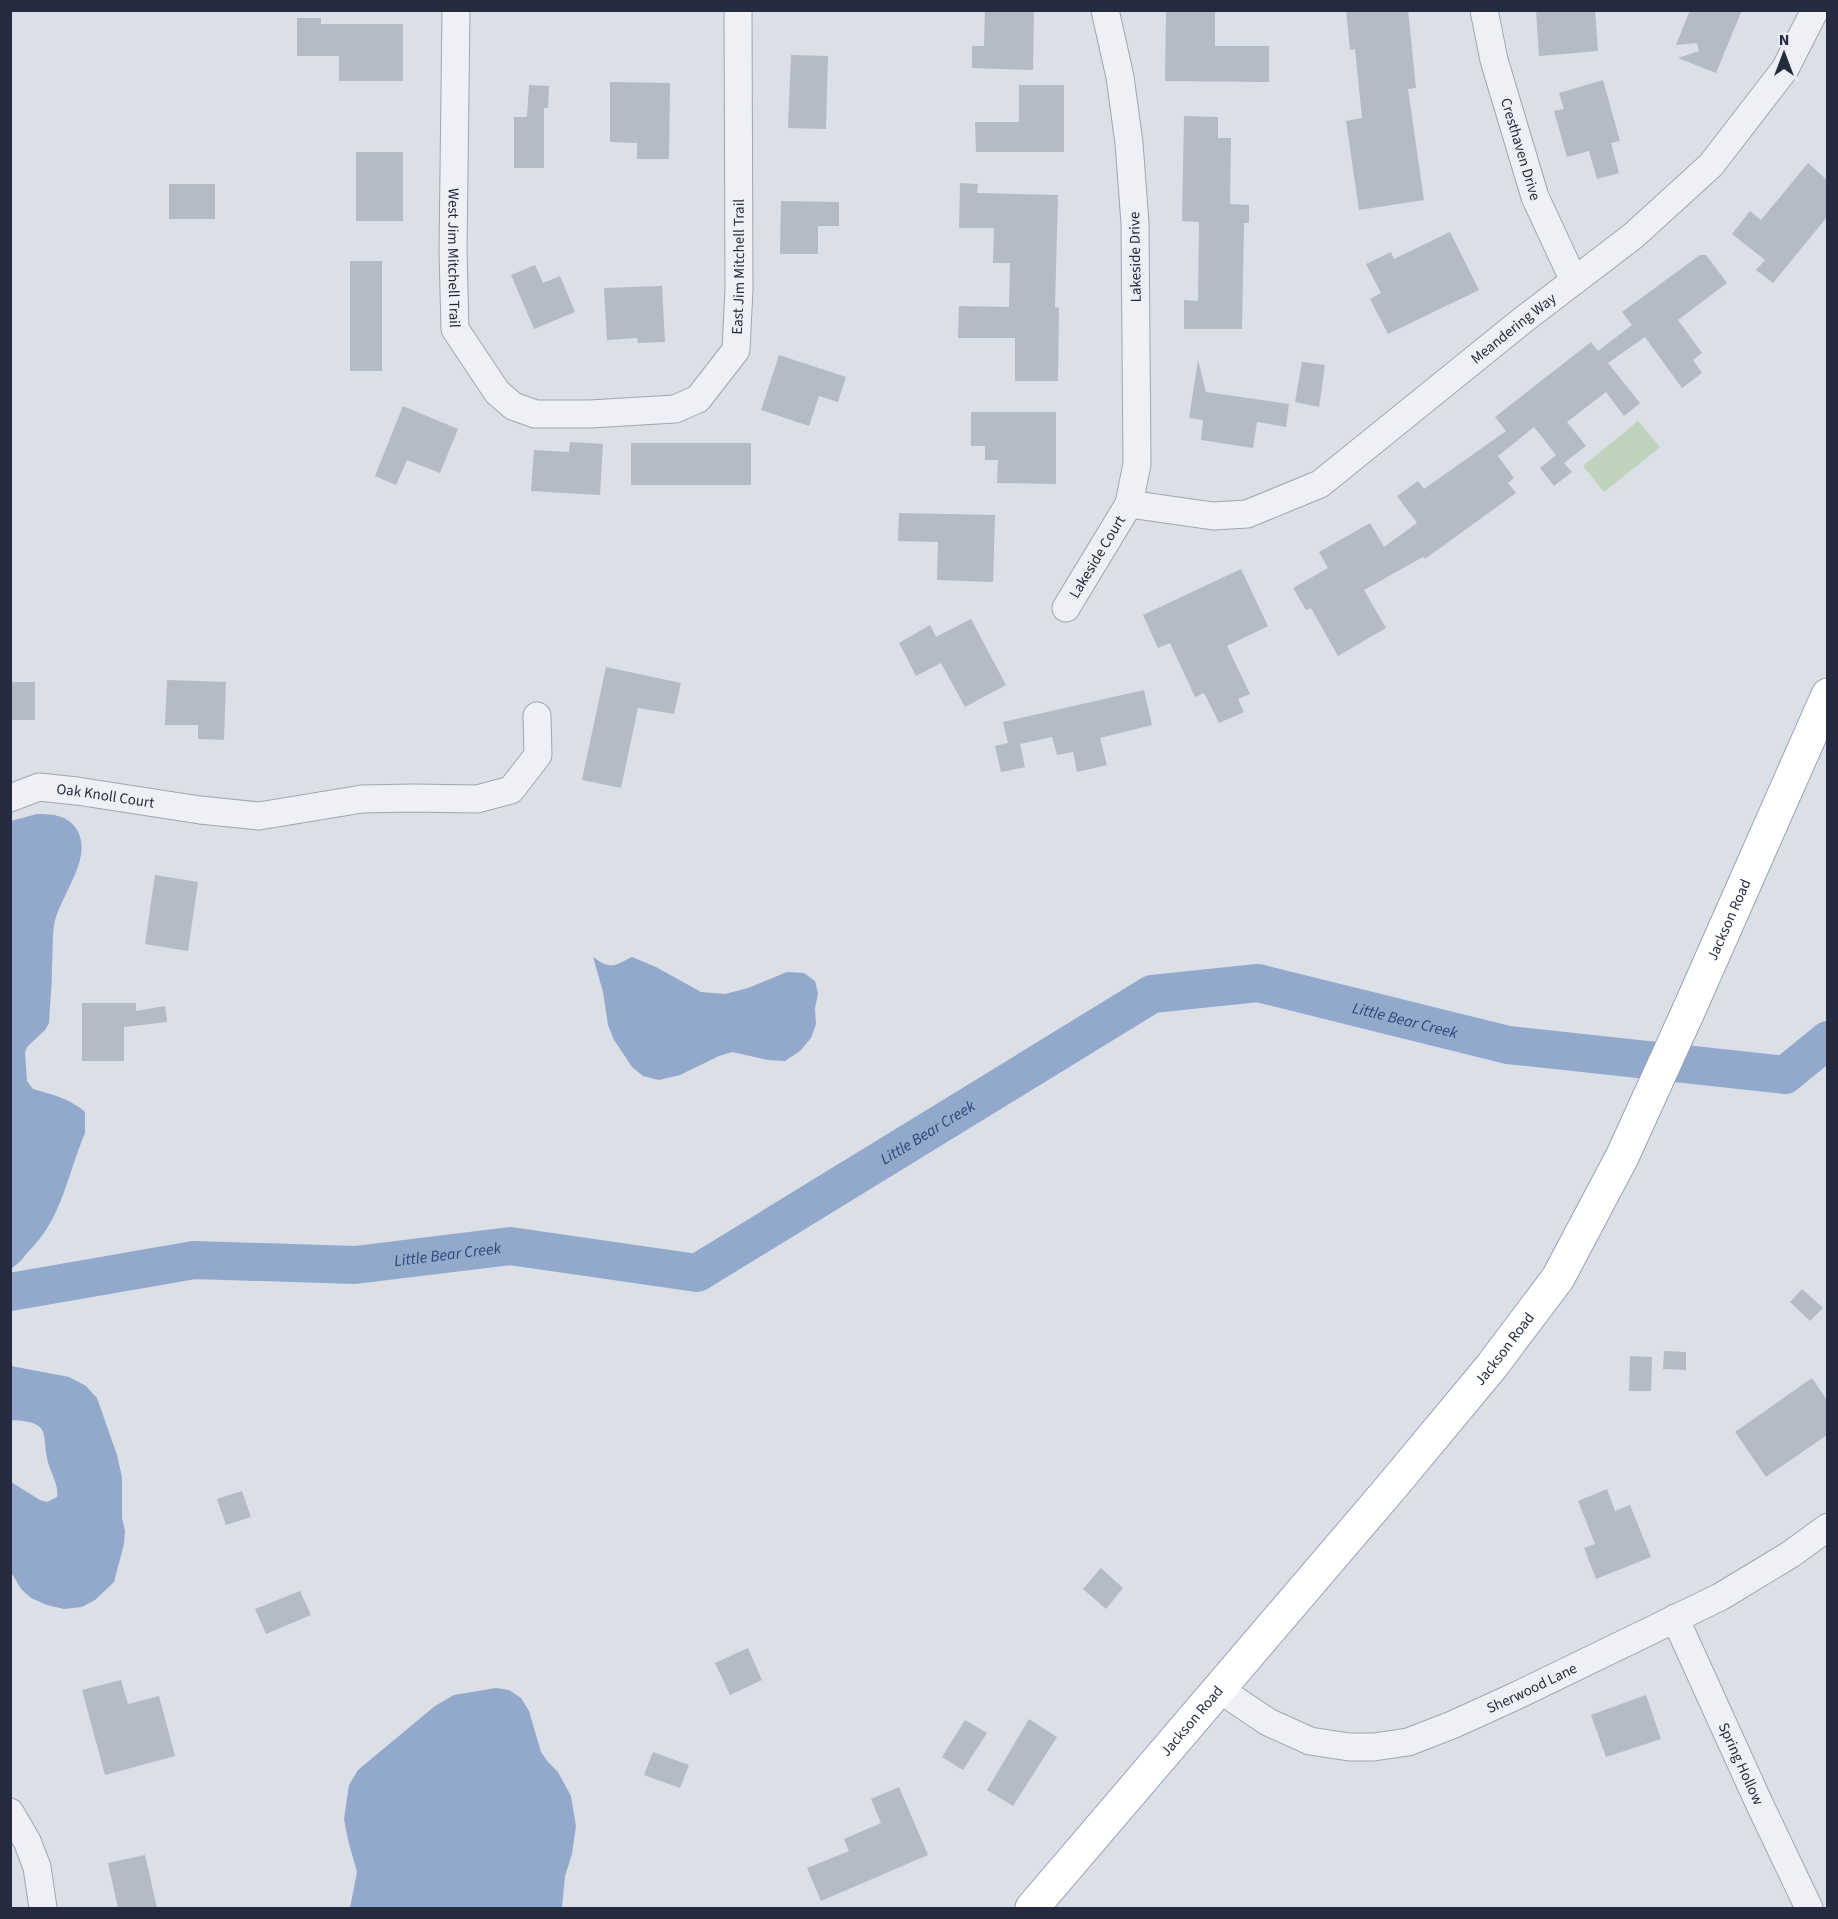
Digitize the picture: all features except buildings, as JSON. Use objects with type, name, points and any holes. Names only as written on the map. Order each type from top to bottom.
[{"type":"main road","name":"Jackson Road","points":[[1032,1908],[1491,1367],[1558,1278],[1622,1157],[1827,695]]},
{"type":"street","name":"West Jim Mitchell Trail","points":[[456,10],[453,251],[455,329],[492,386],[513,406],[535,414],[590,414]]},
{"type":"street","name":"East Jim Mitchell Trail","points":[[590,414],[675,409],[698,399],[736,350],[739,290],[738,10]]},
{"type":"street","name":"Lakeside Drive","points":[[1105,10],[1119,77],[1129,143],[1135,223],[1137,464],[1129,504]]},
{"type":"street","name":"Cresthaven Drive","points":[[1484,10],[1494,60],[1535,197],[1574,281]]},
{"type":"street","name":"Meandering Way","points":[[1129,504],[1213,516],[1247,514],[1320,484],[1633,236],[1711,165],[1785,69],[1815,10]]},
{"type":"street","name":"Lakeside Court","points":[[1066,608],[1129,504]]},
{"type":"street","name":"Oak Knoll Court","points":[[10,798],[39,787],[259,816],[362,800],[413,798],[477,800],[510,790],[538,755],[537,716]]},
{"type":"street","name":"Sherwood Lane","points":[[1219,1689],[1268,1722],[1310,1741],[1349,1748],[1374,1748],[1408,1742],[1452,1725],[1720,1597],[1791,1554],[1827,1527]]},
{"type":"street","name":"Spring Hollow","points":[[1675,1618],[1809,1908]]},
{"type":"street","points":[[10,1812],[27,1841],[37,1867],[43,1908]]},
{"type":"green space","points":[[1638,421],[1660,447],[1604,492],[1583,466]]},
{"type":"water","points":[[37,814],[54,815],[69,821],[77,830],[81,841],[81,853],[79,865],[54,925],[49,1023],[25,1052],[27,1081],[33,1089],[67,1100],[85,1112],[85,1133],[49,1226],[22,1259],[11,1268],[11,821]]},
{"type":"water","points":[[593,957],[604,964],[612,965],[632,957],[656,967],[701,992],[725,994],[748,988],[787,972],[804,973],[815,981],[818,993],[815,1009],[816,1024],[811,1038],[800,1051],[785,1061],[768,1060],[732,1052],[680,1075],[659,1080],[643,1076],[632,1067],[614,1040],[608,1025],[603,992]]},
{"type":"water","points":[[11,1366],[69,1377],[86,1386],[97,1398],[117,1455],[122,1477],[124,1544],[114,1582],[95,1600],[82,1607],[64,1609],[31,1598],[21,1589],[11,1572],[11,1482],[47,1502],[57,1497],[57,1493],[49,1465],[45,1438],[40,1427],[25,1421],[11,1420]]},
{"type":"water","points":[[496,1688],[509,1690],[521,1698],[529,1711],[541,1752],[558,1772],[571,1796],[576,1826],[572,1854],[565,1876],[562,1908],[350,1908],[357,1872],[344,1819],[349,1785],[358,1770],[435,1706],[454,1695]]},
{"type":"waterway","name":"Little Bear Creek","points":[[10,1292],[194,1260],[355,1265],[510,1246],[697,1273],[1152,994],[1258,983],[1508,1045],[1785,1075],[1828,1040]]}]
